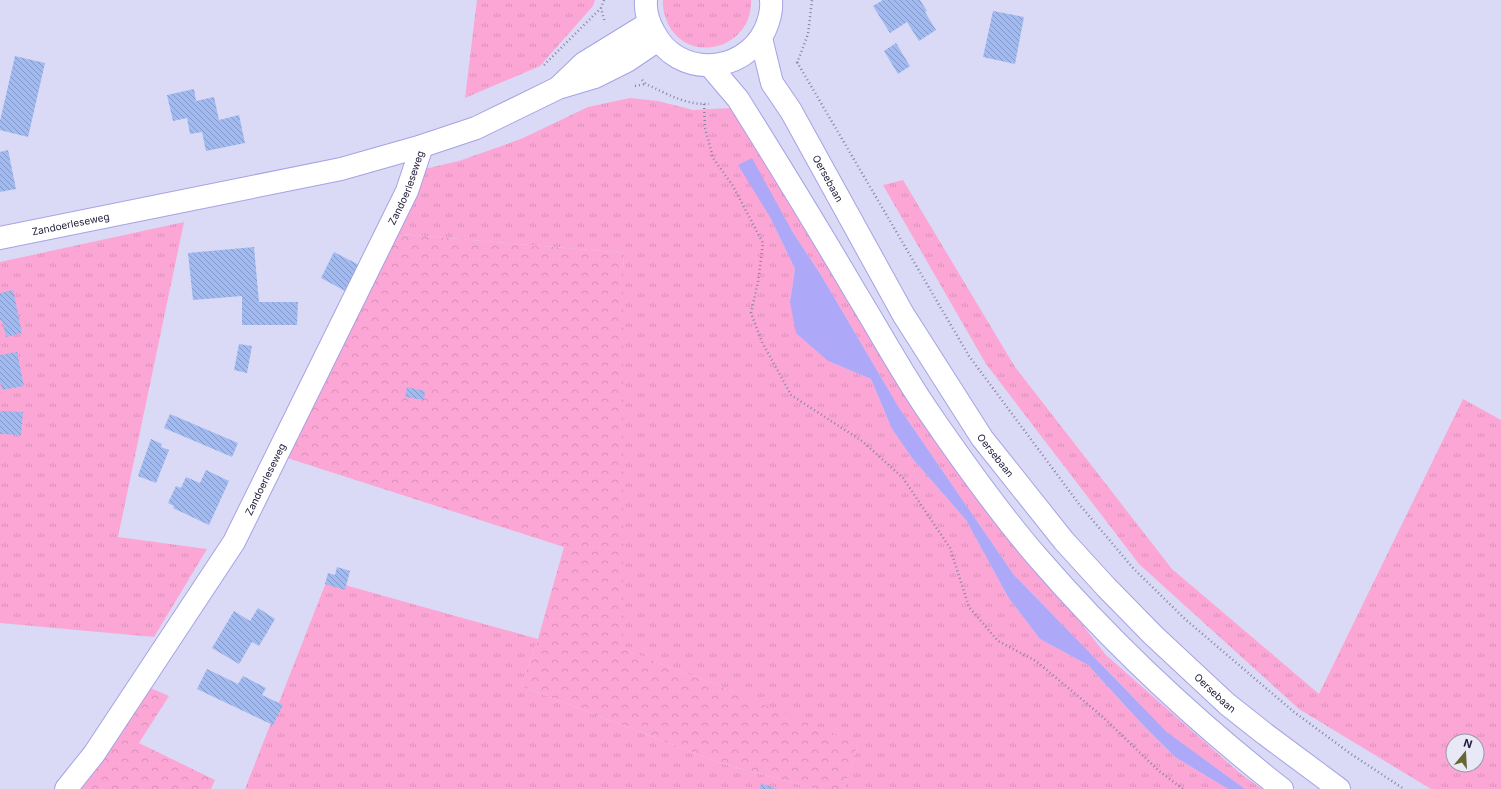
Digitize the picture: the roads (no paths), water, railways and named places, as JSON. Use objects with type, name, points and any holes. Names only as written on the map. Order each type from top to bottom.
[{"type":"main road","points":[[646,0],[654,32],[668,51],[681,59],[695,64],[710,66],[730,62],[741,56],[761,38],[769,21],[771,0]]},
{"type":"main road","name":"Zandoerleseweg","points":[[0,238],[341,169],[422,146],[476,128],[558,88],[595,77],[627,61],[654,32]]},
{"type":"main road","name":"Oersebaan","points":[[761,38],[772,83],[790,111],[903,314],[982,438],[1064,541],[1153,635],[1233,708],[1265,734],[1339,789]]},
{"type":"main road","points":[[710,66],[738,99],[926,409],[1010,523],[1039,559],[1072,596],[1135,661],[1230,749],[1282,789]]},
{"type":"main road","name":"Zandoerleseweg","points":[[66,789],[94,754],[234,542],[407,191],[422,146]]}]
